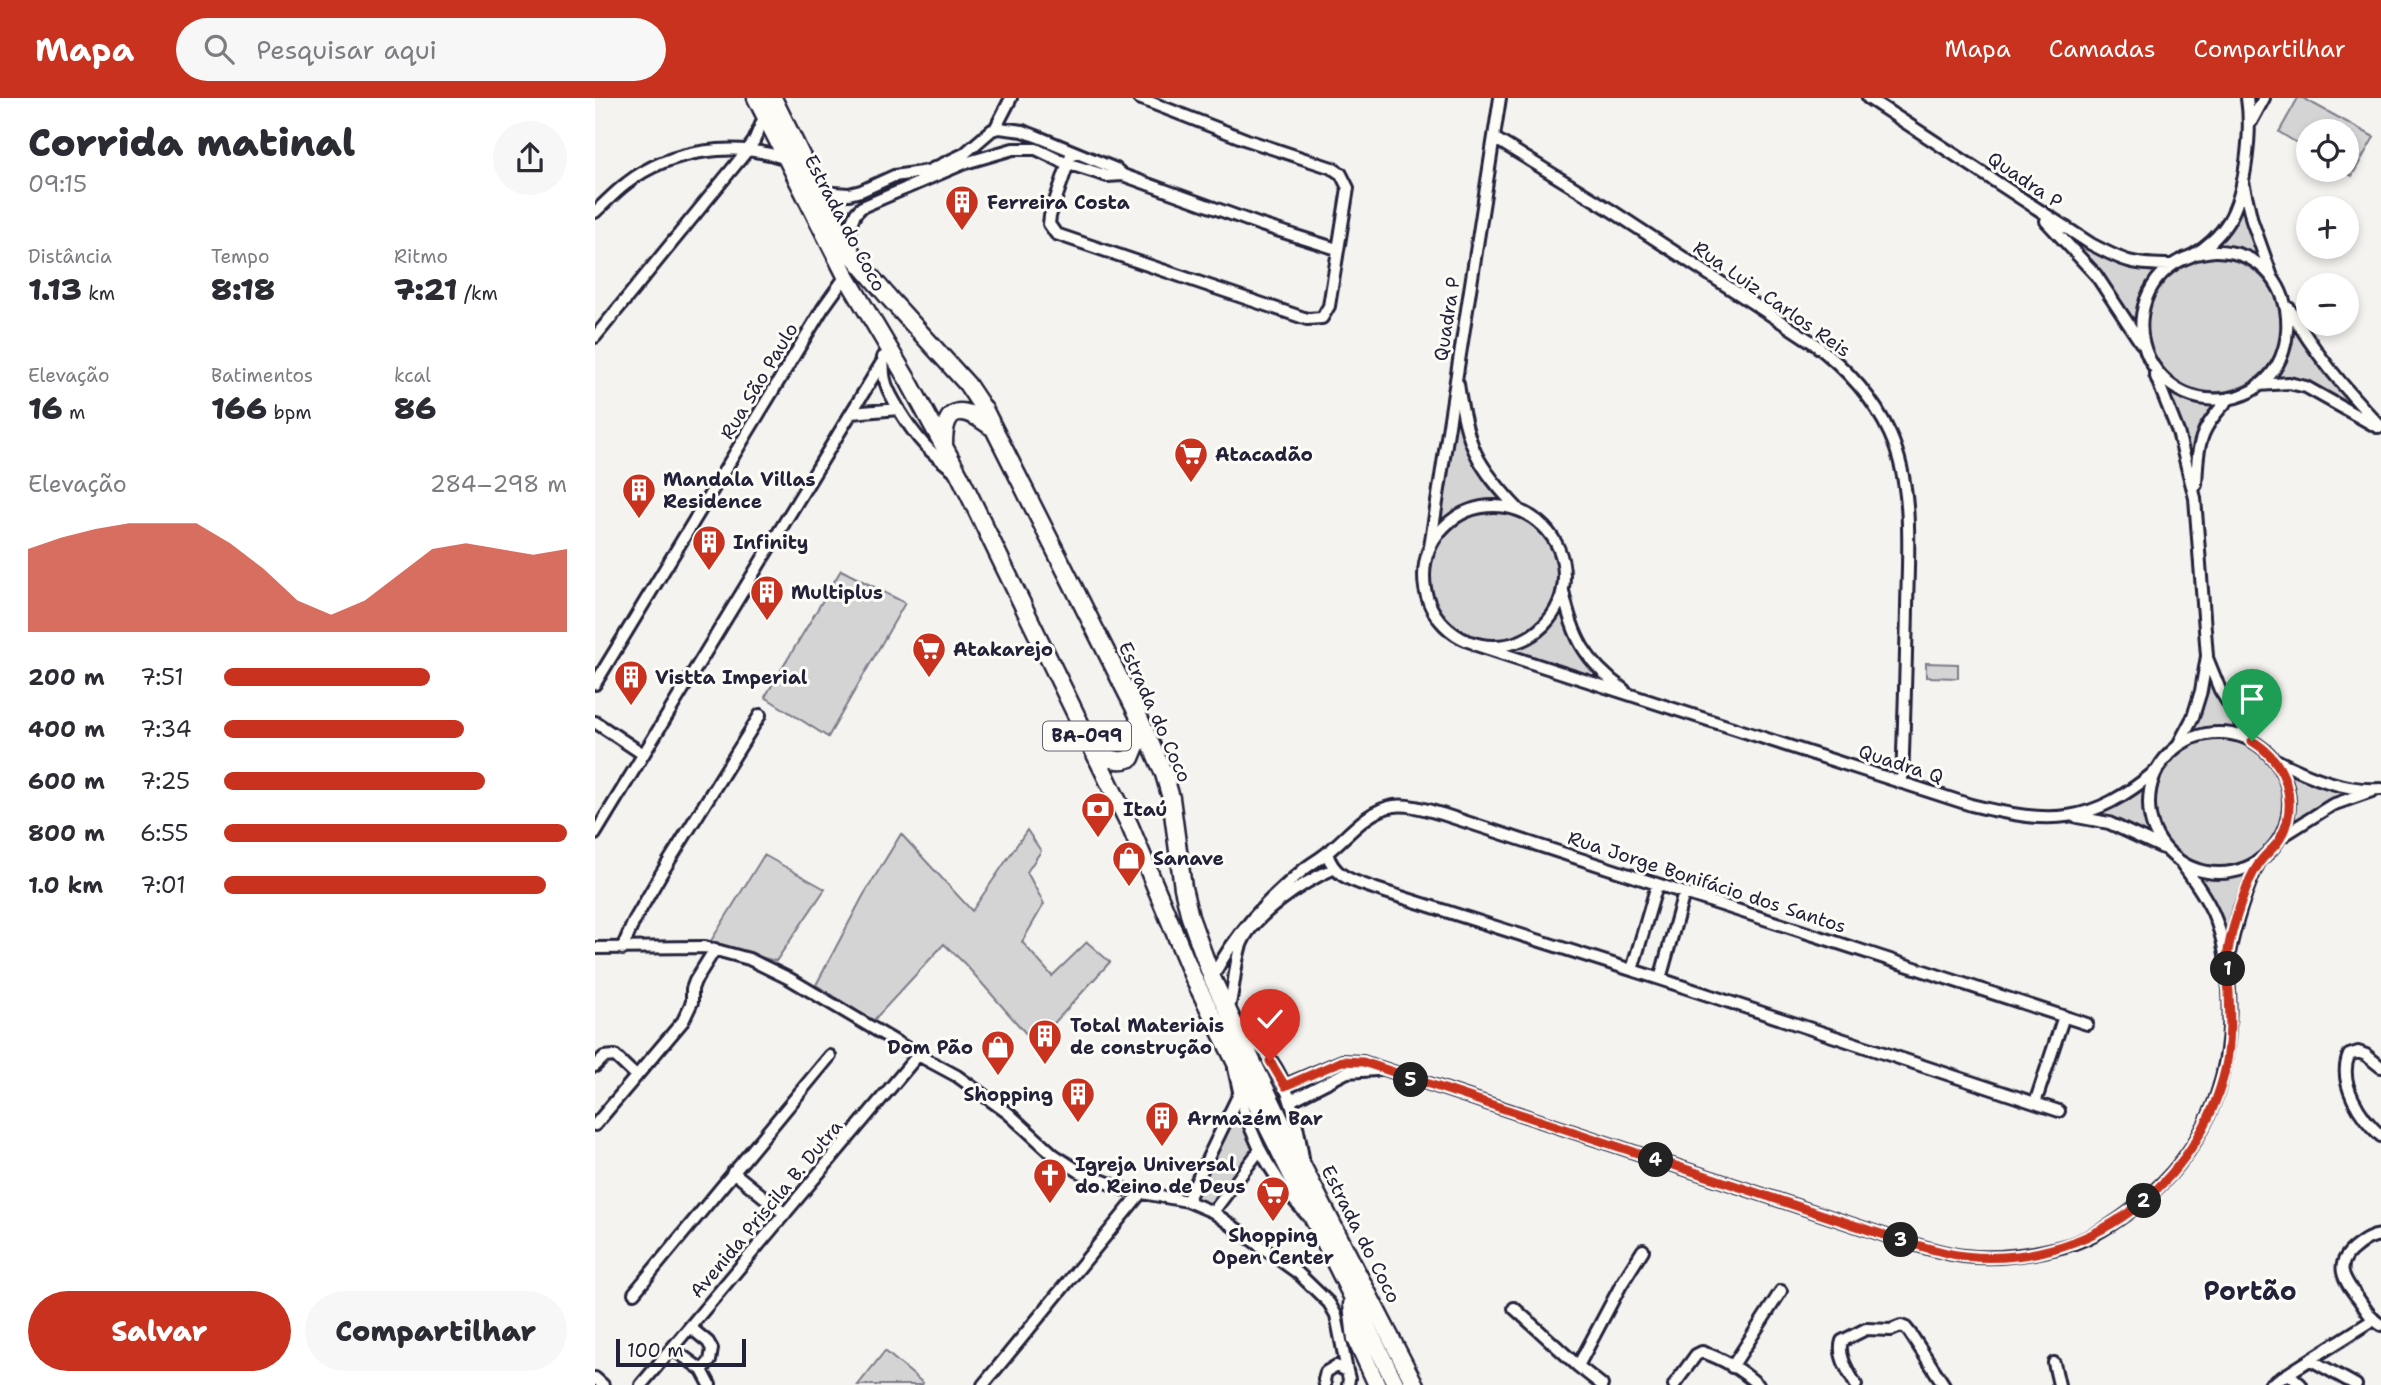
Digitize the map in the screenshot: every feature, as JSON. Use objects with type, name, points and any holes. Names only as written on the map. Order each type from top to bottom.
[{"type":"highway","name":"Estrada do Coco","points":[[756,98],[774,104],[847,245],[890,299],[967,384],[994,430],[1138,715],[1164,775],[1171,799],[1185,897],[1212,978],[1402,1382]]},
{"type":"highway","name":"Estrada do Coco","points":[[774,104],[787,159],[846,276],[960,475],[1131,826],[1194,979],[1351,1295],[1402,1382]]},
{"type":"highway","points":[[944,444],[944,424],[949,416],[957,411],[974,415],[994,430]]},
{"type":"highway","points":[[1092,745],[1116,761],[1131,758],[1138,741],[1138,715]]},
{"type":"highway","points":[[1351,1295],[1356,1339],[1377,1385]]},
{"type":"street","points":[[1000,129],[1011,98]]},
{"type":"street","points":[[1072,152],[1050,216],[1049,224],[1056,234],[1307,319],[1316,320],[1325,314],[1329,306],[1347,188],[1341,174],[1332,168],[1201,123],[1139,98]]},
{"type":"street","name":"Quadra P","points":[[1430,547],[1500,98]]},
{"type":"street","name":"Quadra P","points":[[1868,98],[2091,244],[2126,262],[2172,265]]},
{"type":"street","points":[[2195,498],[2167,399],[2142,341],[2141,318],[2146,297],[2158,278],[2172,265],[2195,254],[2228,222],[2243,178],[2251,122],[2247,98]]},
{"type":"street","points":[[2251,122],[2264,98]]},
{"type":"street","points":[[595,337],[747,152],[774,104]]},
{"type":"street","points":[[1000,129],[1011,136],[1009,150]]},
{"type":"street","points":[[819,192],[849,194],[894,176],[928,172],[964,154],[987,133],[1000,129],[1023,131],[1116,169],[1123,175],[1337,250]]},
{"type":"street","name":"Rua Luiz Carlos Reis","points":[[1494,138],[1609,209],[1812,342],[1835,359],[1858,382],[1876,408],[1891,435],[1906,491],[1908,581],[1902,783]]},
{"type":"street","points":[[975,146],[976,153],[981,158]]},
{"type":"street","points":[[847,245],[855,212],[880,199],[981,158],[1009,150],[1036,149],[1107,176],[1123,175]]},
{"type":"street","points":[[595,212],[627,183],[666,161],[705,150],[733,150],[787,159]]},
{"type":"street","points":[[2243,178],[2252,221],[2273,279],[2283,298],[2322,362],[2381,428]]},
{"type":"street","points":[[874,184],[880,199]]},
{"type":"street","points":[[2034,209],[2096,275],[2145,348]]},
{"type":"street","points":[[2195,254],[2216,251],[2238,254],[2257,264],[2273,279]]},
{"type":"street","name":"Rua São Paulo","points":[[595,684],[823,308],[846,276]]},
{"type":"street","points":[[2150,362],[2162,378],[2178,390],[2197,398],[2217,400],[2244,394],[2276,367],[2284,351],[2288,315],[2283,298]]},
{"type":"street","points":[[882,337],[885,379],[899,409],[918,440],[960,475]]},
{"type":"street","points":[[595,834],[884,359]]},
{"type":"street","points":[[1456,373],[1463,418],[1477,460],[1492,482],[1519,510],[1537,520],[1550,534],[1560,551],[1564,571],[1563,591],[1569,621],[1577,639],[1604,675],[1629,694]]},
{"type":"street","points":[[2257,385],[2289,383],[2306,387],[2381,428]]},
{"type":"street","points":[[2164,848],[2154,831],[2149,810],[2150,789],[2157,770],[2176,747],[2193,717],[2207,656],[2195,498],[2198,449],[2201,436],[2214,414],[2230,398]]},
{"type":"street","points":[[851,413],[899,409]]},
{"type":"street","points":[[1519,510],[1498,506],[1477,508],[1458,516],[1441,529],[1430,547],[1424,567],[1424,588],[1430,607],[1442,625],[1458,638],[1629,694]]},
{"type":"street","points":[[1476,645],[1505,646],[1531,636],[1546,624],[1557,608],[1563,591]]},
{"type":"street","points":[[2207,656],[2220,690],[2252,741]]},
{"type":"street","name":"Quadra Q","points":[[1629,694],[1902,783],[2013,815],[2034,818],[2074,816],[2114,800],[2157,770]]},
{"type":"street","points":[[622,949],[634,921],[661,874],[760,715]]},
{"type":"street","points":[[595,722],[643,754]]},
{"type":"street","points":[[2176,747],[2194,737],[2214,733],[2234,734],[2252,741],[2274,758],[2316,778],[2378,790]]},
{"type":"street","points":[[2182,864],[2196,871],[2212,874],[2237,872],[2259,862],[2275,847],[2288,821],[2289,797],[2283,772],[2274,758]]},
{"type":"street","points":[[2281,837],[2332,805],[2378,790]]},
{"type":"street","name":"Rua Jorge Bonifácio dos Santos","points":[[1279,898],[1303,870],[1379,810],[1395,806],[1415,807],[2087,1024]]},
{"type":"street","points":[[1285,1086],[1342,1061],[1383,1069],[1887,1236],[1963,1256],[2022,1254],[2070,1244],[2100,1232],[2124,1216],[2157,1190],[2186,1156],[2208,1121],[2226,1063],[2231,1021],[2227,960],[2213,913],[2202,891],[2182,864],[2164,848],[2109,823],[2074,816]]},
{"type":"street","points":[[1327,853],[1333,869],[1376,889],[1660,979],[2059,1111]]},
{"type":"street","points":[[2227,960],[2236,919],[2259,862]]},
{"type":"street","points":[[1212,978],[1229,947],[1279,898],[1333,869]]},
{"type":"street","points":[[1632,970],[1657,885]]},
{"type":"street","points":[[1660,979],[1684,893]]},
{"type":"street","points":[[1228,1012],[1241,945],[1249,926]]},
{"type":"street","points":[[595,948],[705,947],[749,959],[790,979],[980,1091],[1054,1155],[1080,1172],[1140,1194],[1188,1201],[1213,1212],[1298,1273],[1329,1303],[1336,1315],[1350,1380]]},
{"type":"street","points":[[595,1125],[683,1021],[692,1002],[695,981],[715,949]]},
{"type":"street","points":[[2035,1102],[2064,1016]]},
{"type":"street","points":[[1239,1036],[1255,1042],[1261,1048],[1285,1086],[1291,1100],[1305,1171]]},
{"type":"street","points":[[2381,1067],[2366,1055],[2353,1052],[2347,1060],[2346,1069],[2359,1112],[2381,1136]]},
{"type":"street","name":"Avenida Priscila B. Dutra","points":[[641,1385],[918,1055]]},
{"type":"street","points":[[1232,1055],[1239,1094],[1259,1151],[1276,1178],[1315,1222]]},
{"type":"street","points":[[595,1066],[604,1057],[615,1056],[636,1076]]},
{"type":"street","points":[[633,1293],[830,1056]]},
{"type":"street","points":[[1291,1100],[1354,1065]]},
{"type":"street","points":[[1297,1080],[1305,1093]]},
{"type":"street","points":[[1188,1201],[1239,1094]]},
{"type":"street","points":[[1213,1212],[1259,1151]]},
{"type":"street","points":[[733,1172],[785,1214]]},
{"type":"street","points":[[983,1385],[1140,1194]]},
{"type":"street","points":[[2270,1385],[2377,1323],[2344,1279],[2342,1269],[2344,1259],[2352,1250],[2368,1237],[2381,1235]]},
{"type":"street","points":[[1578,1366],[1643,1250]]},
{"type":"street","points":[[1732,1367],[1781,1291]]},
{"type":"street","points":[[1514,1308],[1602,1385]]},
{"type":"street","points":[[1856,1385],[1847,1370],[1840,1345],[1866,1329],[1891,1330],[1901,1326],[1910,1333],[1944,1385]]},
{"type":"street","points":[[691,1328],[708,1342],[712,1349],[710,1361],[702,1370]]},
{"type":"street","points":[[1327,1376],[1340,1342]]},
{"type":"street","points":[[673,1349],[702,1370],[710,1385]]},
{"type":"street","points":[[1674,1385],[1696,1355],[1702,1352],[1732,1367],[1758,1385]]},
{"type":"street","points":[[2311,1360],[2356,1385]]},
{"type":"street","points":[[2054,1363],[2059,1385]]},
{"type":"street","points":[[1316,1385],[1340,1367],[1350,1380]]},
{"type":"street","points":[[2289,1374],[2301,1385]]},
{"type":"street","points":[[595,1378],[603,1385]]},
{"type":"street","points":[[1402,1382],[1422,1385]]},
{"type":"shaded area","points":[[2298,98],[2303,98],[2341,119],[2296,119],[2296,143],[2279,132]]},
{"type":"shaded area","points":[[2359,129],[2374,137],[2359,164]]},
{"type":"shaded area","points":[[2242,202],[2262,264],[2212,248],[2230,231]]},
{"type":"shaded area","points":[[2060,231],[2119,263],[2159,271],[2141,296],[2135,324],[2104,278]]},
{"type":"shaded area","points":[[2215,258],[2241,263],[2263,277],[2277,299],[2282,325],[2277,351],[2263,373],[2241,387],[2215,392],[2189,387],[2167,373],[2153,351],[2148,325],[2153,299],[2167,277],[2189,263]]},
{"type":"shaded area","points":[[2293,327],[2296,336],[2299,336],[2324,373],[2359,413],[2328,393],[2307,384],[2284,378],[2271,378],[2286,356]]},
{"type":"shaded area","points":[[2167,388],[2217,402],[2198,427],[2190,456]]},
{"type":"shaded area","points":[[1455,410],[1463,436],[1480,472],[1506,503],[1468,507],[1451,516],[1436,529]]},
{"type":"shaded area","points":[[1494,513],[1518,518],[1539,532],[1553,553],[1558,577],[1553,601],[1539,622],[1518,636],[1494,641],[1470,636],[1449,622],[1435,601],[1430,577],[1435,553],[1449,532],[1470,518]]},
{"type":"shaded area","points":[[841,570],[905,603],[828,737],[765,697]]},
{"type":"shaded area","points":[[1561,609],[1576,648],[1603,680],[1509,650],[1526,644],[1539,635]]},
{"type":"shaded area","points":[[1926,663],[1958,664],[1958,678],[1926,677]]},
{"type":"shaded area","points":[[2208,675],[2241,730],[2214,728],[2188,735]]},
{"type":"shaded area","points":[[2219,739],[2244,744],[2264,758],[2278,778],[2283,803],[2278,828],[2264,848],[2244,862],[2219,867],[2194,862],[2174,848],[2160,828],[2155,803],[2160,778],[2174,758],[2194,744]]},
{"type":"shaded area","points":[[2288,770],[2322,786],[2350,793],[2314,809],[2292,824],[2295,795]]},
{"type":"shaded area","points":[[2146,785],[2144,813],[2150,835],[2120,820],[2091,814]]},
{"type":"shaded area","points":[[1027,830],[1041,851],[1027,872],[1044,904],[1022,942],[1052,976],[1087,942],[1110,962],[1035,1044],[944,944],[873,1021],[816,985],[863,896],[901,834],[972,911]]},
{"type":"shaded area","points":[[764,855],[825,889],[776,961],[709,944]]},
{"type":"shaded area","points":[[2249,874],[2233,906],[2226,933],[2213,901],[2197,877],[2227,879]]},
{"type":"shaded area","points":[[1234,1112],[1240,1113],[1253,1150],[1211,1208],[1192,1198]]},
{"type":"shaded area","points":[[885,1351],[923,1383],[922,1385],[858,1385]]},
{"type":"place","name":"Ferreira Costa","points":[[962,232]]},
{"type":"place","name":"Atacadão","points":[[1191,484]]},
{"type":"place","name":"Mandala Villas Residence","points":[[639,520]]},
{"type":"place","name":"Infinity","points":[[709,572]]},
{"type":"place","name":"Multiplus","points":[[767,622]]},
{"type":"place","name":"Atakarejo","points":[[929,679]]},
{"type":"place","name":"Vistta Imperial","points":[[631,707]]},
{"type":"place","name":"Itaú","points":[[1098,839]]},
{"type":"place","name":"Sanave","points":[[1129,888]]},
{"type":"place","name":"Total Materiais de construção","points":[[1045,1066]]},
{"type":"place","name":"Dom Pão","points":[[998,1077]]},
{"type":"place","name":"Shopping","points":[[1078,1124]]},
{"type":"place","name":"Armazém Bar","points":[[1162,1148]]},
{"type":"place","name":"Igreja Universal do Reino de Deus","points":[[1050,1205]]},
{"type":"place","name":"Shopping Open Center","points":[[1273,1223]]},
{"type":"district","name":"Portão","points":[[2250,1290]]},
{"type":"route","points":[[1270,1061],[1285,1086],[1342,1061],[1363,1062],[1931,1249],[1963,1256],[1994,1257],[2070,1244],[2100,1232],[2157,1190],[2186,1156],[2208,1121],[2219,1091],[2226,1063],[2231,1021],[2227,960],[2236,919],[2259,862],[2268,855],[2281,837],[2288,821],[2290,805],[2283,772],[2268,751],[2252,741]]}]
